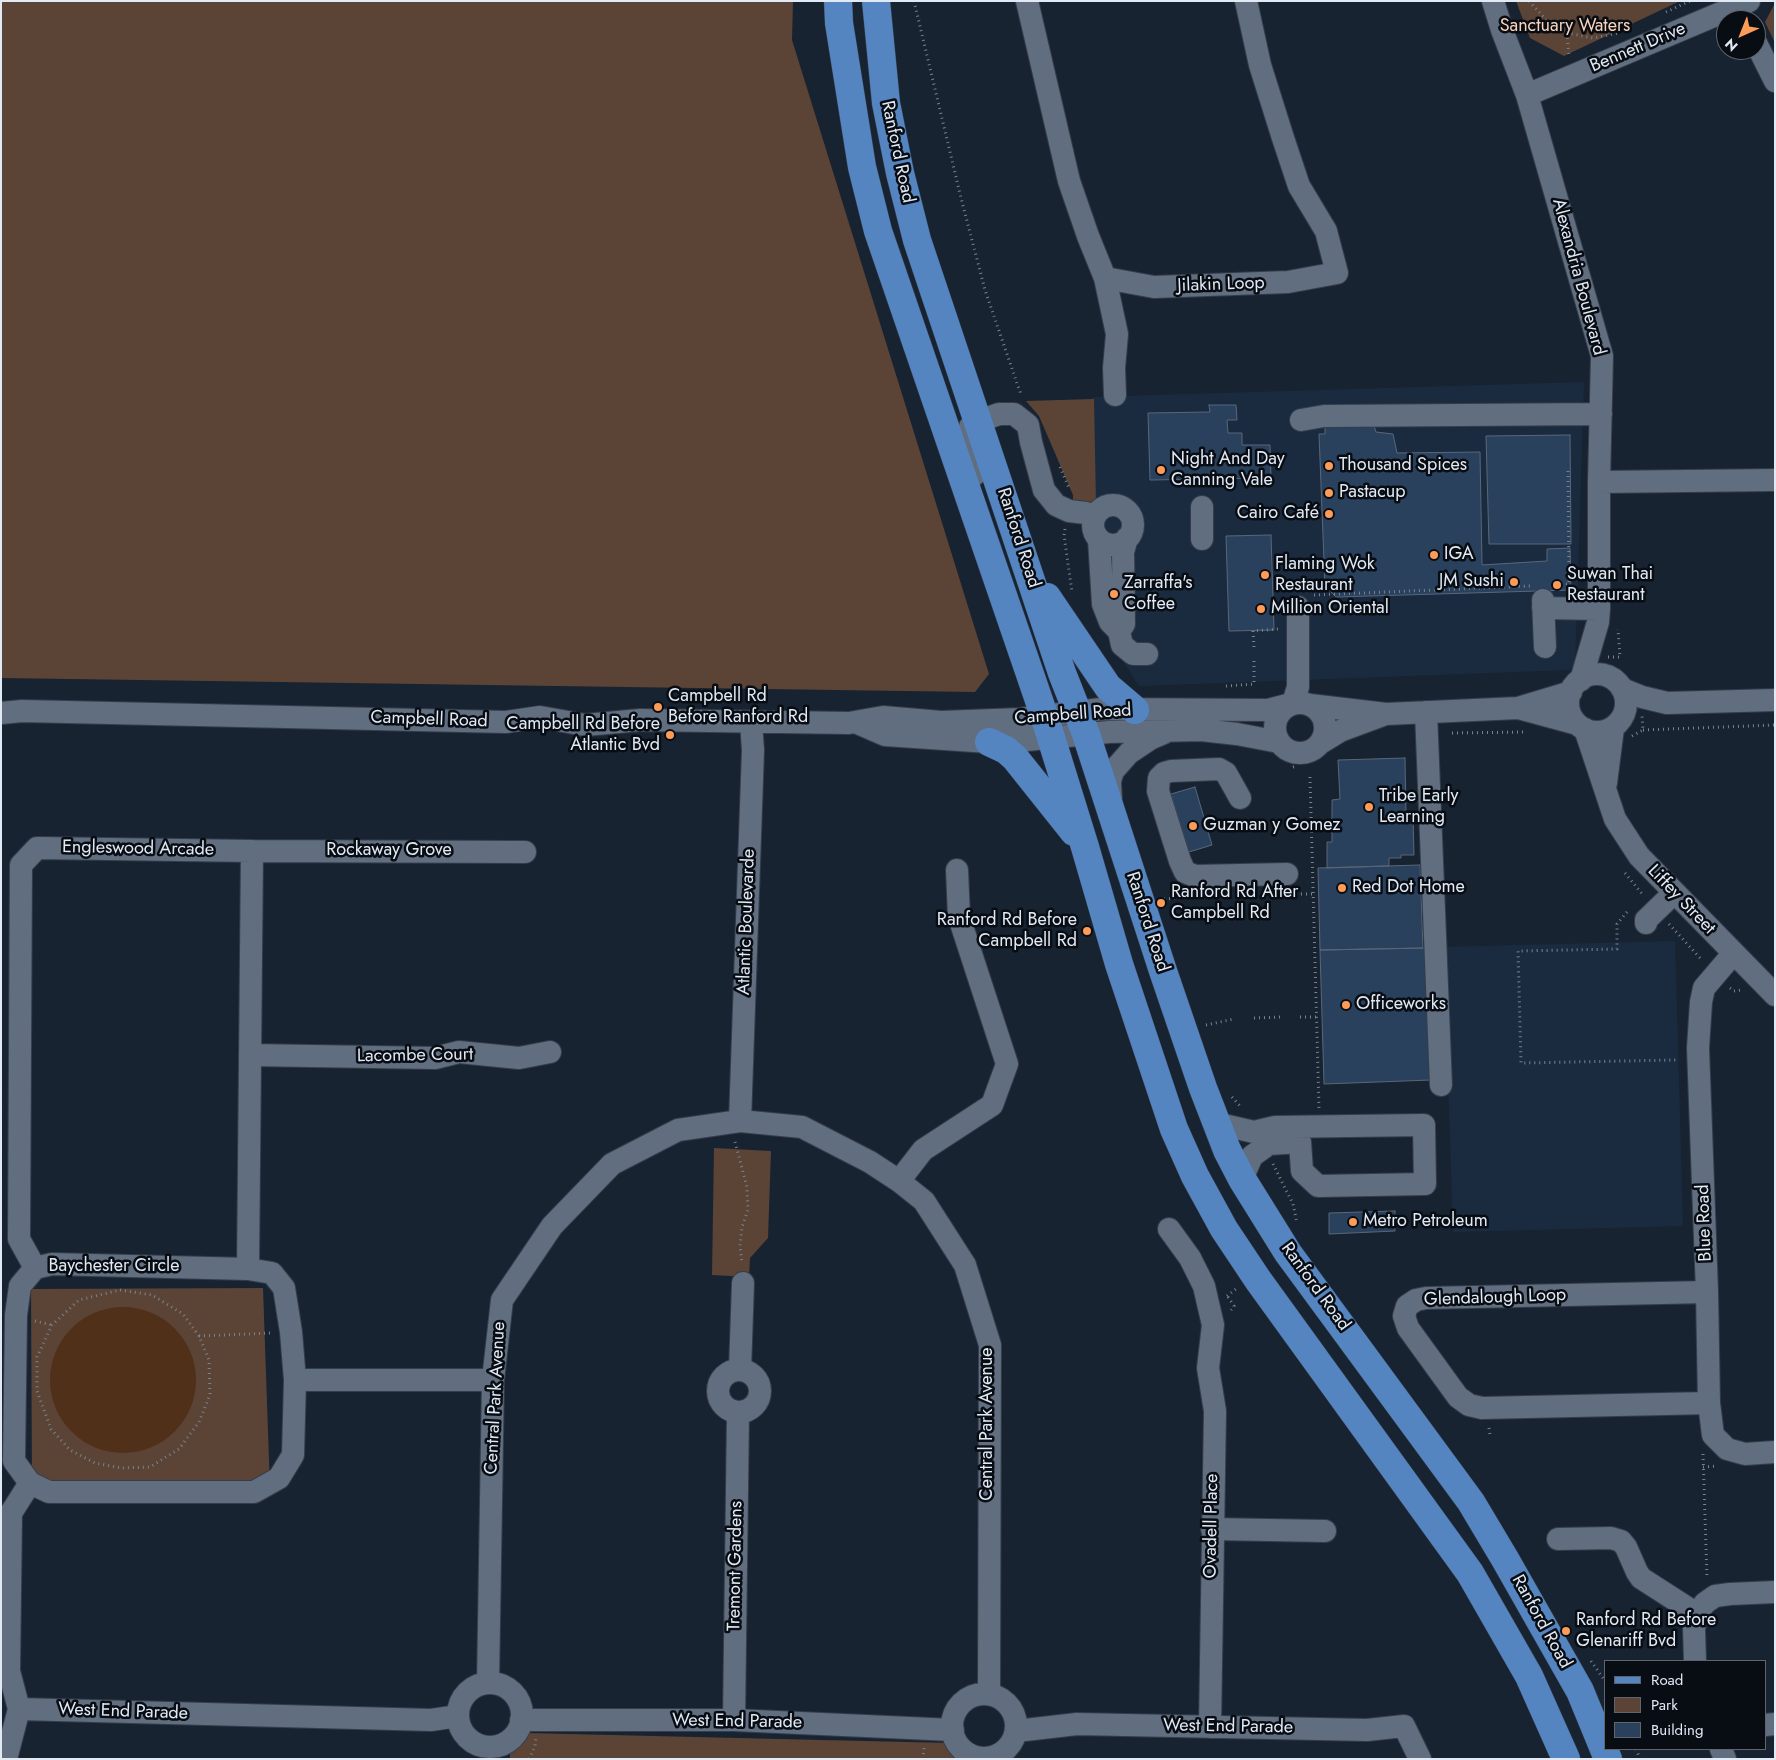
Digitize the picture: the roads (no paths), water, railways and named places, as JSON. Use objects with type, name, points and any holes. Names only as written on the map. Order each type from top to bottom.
[{"type":"main road","name":"Ranford Road","points":[[838,1],[839,23],[862,166],[878,231],[1047,726],[1119,964],[1174,1128],[1195,1176],[1224,1229],[1258,1280],[1470,1573],[1529,1676],[1566,1759]]},
{"type":"main road","name":"Ranford Road","points":[[876,1],[886,103],[900,173],[918,240],[1062,674],[1082,722],[1215,1123],[1242,1179],[1288,1253],[1471,1502],[1506,1559],[1580,1691],[1604,1749]]},
{"type":"main road","points":[[1028,569],[1108,687],[1135,710]]},
{"type":"main road","points":[[989,742],[1006,750],[1015,758],[1085,848]]},
{"type":"street","points":[[1026,1],[1069,181],[1105,278],[1117,334],[1114,368],[1115,395]]},
{"type":"street","name":"Jilakin Loop","points":[[1105,278],[1154,288],[1288,282],[1337,273],[1326,231],[1299,186],[1260,65],[1246,1]]},
{"type":"street","name":"Alexandria Boulevard","points":[[1493,1],[1527,96],[1602,356],[1598,482],[1598,615],[1605,657],[1617,684]]},
{"type":"street","name":"Bennett Drive","points":[[1527,96],[1744,9]]},
{"type":"street","points":[[1764,60],[1775,81]]},
{"type":"street","points":[[974,515],[978,489],[965,449],[970,428],[979,421],[999,414],[1014,414],[1028,425],[1044,490],[1056,505],[1068,511],[1086,513],[1110,544],[1122,542],[1127,538]]},
{"type":"street","points":[[1301,420],[1324,416],[1601,414]]},
{"type":"street","points":[[1598,482],[1775,480]]},
{"type":"street","points":[[1120,631],[1110,622],[1103,604],[1097,528],[1098,512],[1108,505],[1130,507],[1132,528],[1123,552],[1124,624],[1120,631],[1122,645],[1133,654],[1147,654]]},
{"type":"street","points":[[1202,507],[1202,539]]},
{"type":"street","points":[[1545,647],[1542,595],[1598,615]]},
{"type":"street","points":[[1300,701],[1293,654],[1304,601]]},
{"type":"street","name":"Alexandria Boulevard","points":[[1576,686],[1598,615]]},
{"type":"street","name":"Campbell Road","points":[[1082,722],[1101,709],[1268,710],[1300,701],[1386,714],[1518,708],[1576,686],[1596,675],[1642,697],[1667,703],[1775,700]]},
{"type":"street","points":[[1617,684],[1626,704],[1621,729]]},
{"type":"street","points":[[1576,686],[1569,707],[1572,716],[1581,727]]},
{"type":"street","points":[[1300,701],[1318,709],[1326,725],[1322,742],[1316,748],[1301,754],[1286,749],[1279,742],[1275,734],[1275,724],[1283,709],[1300,701]]},
{"type":"street","name":"Campbell Road","points":[[1518,708],[1594,732],[1604,732],[1643,722],[1667,703]]},
{"type":"street","name":"Campbell Road","points":[[1,714],[32,712],[506,722],[540,717],[585,725],[640,720],[855,722],[883,717],[940,722],[1020,719],[1047,726]]},
{"type":"street","points":[[1426,712],[1441,1085]]},
{"type":"street","name":"Campbell Road","points":[[1322,742],[1340,731],[1386,714]]},
{"type":"street","name":"Atlantic Boulevarde","points":[[737,1121],[753,760],[751,722]]},
{"type":"street","name":"Campbell Road","points":[[855,722],[885,735],[989,742],[1047,726],[1082,722],[1172,730],[1201,730],[1237,734],[1279,742]]},
{"type":"street","name":"Liffey Street","points":[[1581,727],[1615,819],[1639,856],[1775,995]]},
{"type":"street","name":"Liffey Street","points":[[1606,791],[1621,729]]},
{"type":"street","name":"Campbell Road","points":[[1112,815],[1110,781],[1114,771],[1129,753],[1137,747],[1150,739],[1172,730]]},
{"type":"street","points":[[1240,798],[1226,773],[1219,769],[1171,771],[1164,773],[1159,778],[1158,791],[1185,872],[1195,876],[1287,874]]},
{"type":"street","name":"Engleswood Arcade","points":[[35,1268],[19,1239],[20,865],[38,848],[252,851]]},
{"type":"street","points":[[248,1269],[252,851]]},
{"type":"street","name":"Rockaway Grove","points":[[252,851],[525,852]]},
{"type":"street","points":[[899,1181],[923,1150],[992,1105],[1007,1064],[959,917],[956,870]]},
{"type":"street","points":[[1644,909],[1674,893]]},
{"type":"street","name":"Blue Road","points":[[1733,954],[1704,988],[1701,1002],[1698,1048],[1709,1403],[1713,1434],[1726,1449],[1745,1454],[1775,1452]]},
{"type":"street","name":"Lacombe Court","points":[[250,1055],[435,1058],[459,1052],[519,1058],[550,1052]]},
{"type":"street","name":"Central Park Avenue","points":[[488,1683],[493,1380],[502,1300],[552,1226],[612,1164],[678,1130],[737,1121],[802,1126],[870,1162],[899,1181],[924,1201],[965,1265],[990,1345],[988,1694]]},
{"type":"street","points":[[1215,1123],[1254,1132],[1275,1127],[1424,1125],[1425,1184],[1318,1186],[1302,1170],[1300,1142],[1269,1144],[1252,1156],[1242,1179]]},
{"type":"street","name":"Ovadell Place","points":[[1169,1229],[1190,1258],[1204,1286],[1213,1325],[1208,1368],[1215,1411],[1210,1727]]},
{"type":"street","name":"Baychester Circle","points":[[52,1264],[248,1269],[272,1273],[284,1288],[292,1332],[295,1380],[293,1454],[279,1478],[254,1492],[49,1492],[30,1483],[14,1461],[9,1364],[20,1286],[35,1268],[52,1264]]},
{"type":"street","name":"Tremont Gardens","points":[[734,1720],[738,1413],[752,1409],[757,1403],[760,1389],[753,1376],[740,1370],[743,1283]]},
{"type":"street","name":"Glendalough Loop","points":[[1707,1292],[1426,1298],[1416,1300],[1407,1306],[1404,1316],[1408,1328],[1458,1397],[1470,1406],[1482,1408],[1709,1403]]},
{"type":"street","points":[[295,1380],[493,1380]]},
{"type":"street","points":[[6,1759],[19,1709],[9,1671],[11,1513],[30,1483]]},
{"type":"street","points":[[1212,1529],[1325,1531]]},
{"type":"street","points":[[1558,1539],[1611,1538],[1621,1541],[1626,1547],[1641,1578],[1697,1614]]},
{"type":"street","points":[[1694,1660],[1694,1629],[1697,1614],[1705,1604],[1715,1596],[1775,1592]]},
{"type":"street","points":[[488,1683],[499,1685],[509,1690],[517,1698],[521,1720],[516,1734],[508,1741],[498,1746],[489,1747],[484,1752],[462,1730],[458,1716],[463,1697],[470,1689],[488,1683]]},
{"type":"street","points":[[981,1694],[992,1694],[1006,1702],[1013,1711],[1016,1722],[1016,1731],[1011,1743],[1004,1751],[988,1758],[973,1756],[964,1750],[956,1742],[953,1730],[952,1722],[955,1711],[962,1702],[970,1697],[981,1694]]},
{"type":"street","name":"West End Parade","points":[[19,1709],[431,1720],[458,1716]]},
{"type":"street","name":"West End Parade","points":[[521,1720],[734,1720],[953,1730]]},
{"type":"street","name":"West End Parade","points":[[1016,1731],[1077,1724],[1367,1730],[1404,1726],[1420,1759]]},
{"type":"place","name":"Thousand Spices","points":[[1329,466]]},
{"type":"place","name":"Night And Day Canning Vale","points":[[1161,470]]},
{"type":"place","name":"Pastacup","points":[[1329,493]]},
{"type":"place","name":"Cairo Café","points":[[1329,514]]},
{"type":"place","name":"IGA","points":[[1434,555]]},
{"type":"place","name":"Flaming Wok Restaurant","points":[[1265,575]]},
{"type":"place","name":"JM Sushi","points":[[1514,582]]},
{"type":"place","name":"Suwan Thai Restaurant","points":[[1557,585]]},
{"type":"place","name":"Zarraffa's Coffee","points":[[1114,594]]},
{"type":"place","name":"Million Oriental","points":[[1261,609]]},
{"type":"place","name":"Campbell Rd Before Ranford Rd","points":[[658,707]]},
{"type":"place","name":"Campbell Rd Before Atlantic Bvd","points":[[670,735]]},
{"type":"place","name":"Tribe Early Learning","points":[[1369,807]]},
{"type":"place","name":"Guzman y Gomez","points":[[1193,826]]},
{"type":"place","name":"Red Dot Home","points":[[1342,888]]},
{"type":"place","name":"Ranford Rd After Campbell Rd","points":[[1161,903]]},
{"type":"place","name":"Ranford Rd Before Campbell Rd","points":[[1087,931]]},
{"type":"place","name":"Officeworks","points":[[1346,1005]]},
{"type":"place","name":"Metro Petroleum","points":[[1353,1222]]},
{"type":"place","name":"Ranford Rd Before Glenariff Bvd","points":[[1566,1631]]},
{"type":"park label","name":"Sanctuary Waters","points":[[1565,27]]}]
